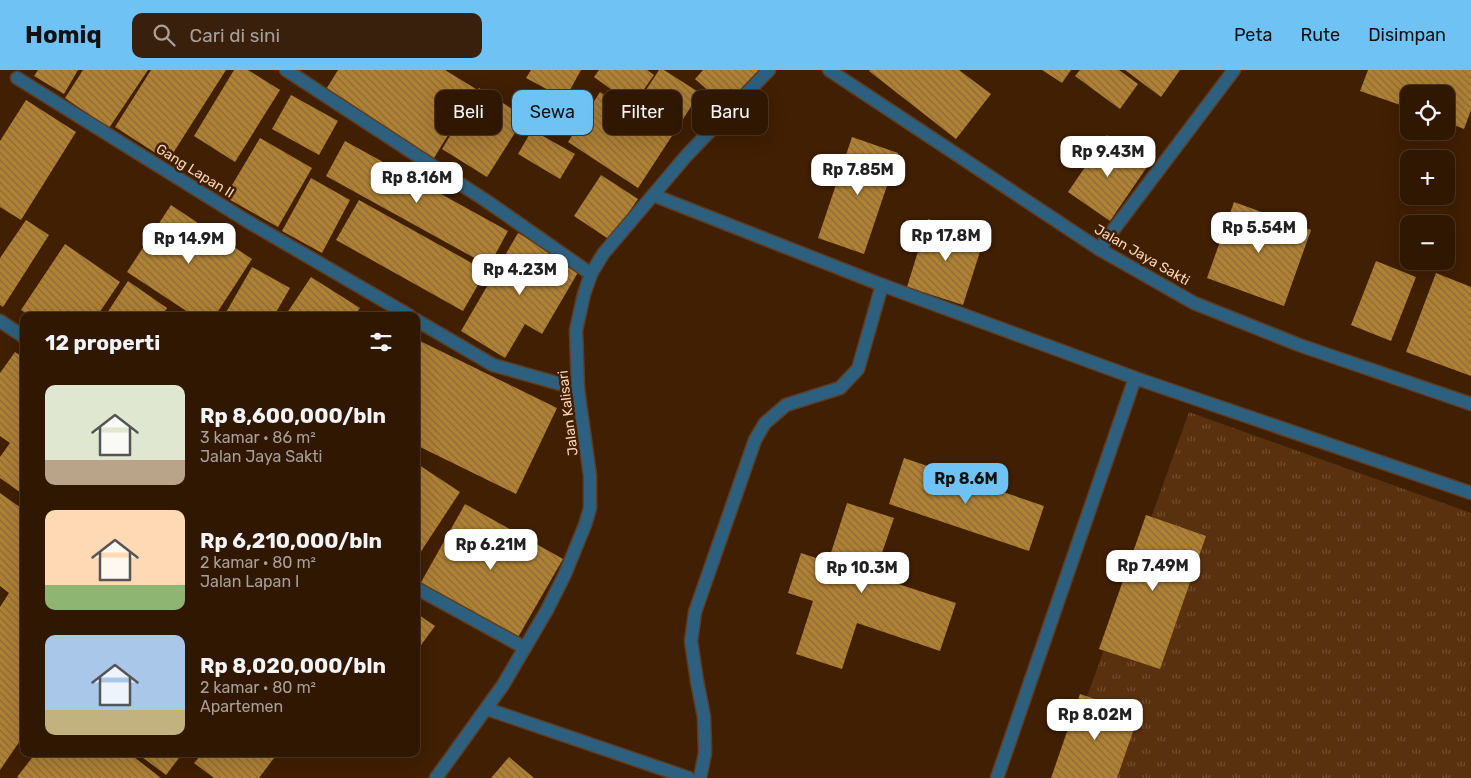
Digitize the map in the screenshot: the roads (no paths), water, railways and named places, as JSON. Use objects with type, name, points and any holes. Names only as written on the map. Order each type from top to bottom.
[{"type":"street","points":[[286,70],[488,202],[591,274]]},
{"type":"street","name":"Jalan Kalisari","points":[[436,778],[487,710],[525,648],[565,574],[585,525],[590,508],[590,476],[578,389],[576,330],[584,294],[591,274],[603,254],[687,156],[769,70]]},
{"type":"street","name":"Jalan Jaya Sakti","points":[[829,70],[1099,249],[1194,303],[1299,345],[1471,404]]},
{"type":"street","points":[[1099,249],[1234,70]]},
{"type":"street","name":"Gang Lapan II","points":[[17,78],[248,221],[403,312]]},
{"type":"street","points":[[654,196],[882,286],[1135,378],[1471,493]]},
{"type":"street","points":[[700,778],[705,754],[704,717],[691,641],[695,612],[755,440],[765,423],[786,405],[840,388],[858,369],[882,286]]},
{"type":"street","points":[[0,321],[20,334]]},
{"type":"street","points":[[420,322],[493,365],[578,389]]},
{"type":"street","points":[[997,778],[1135,378]]},
{"type":"street","points":[[420,590],[525,648]]},
{"type":"street","points":[[487,710],[689,778]]}]
